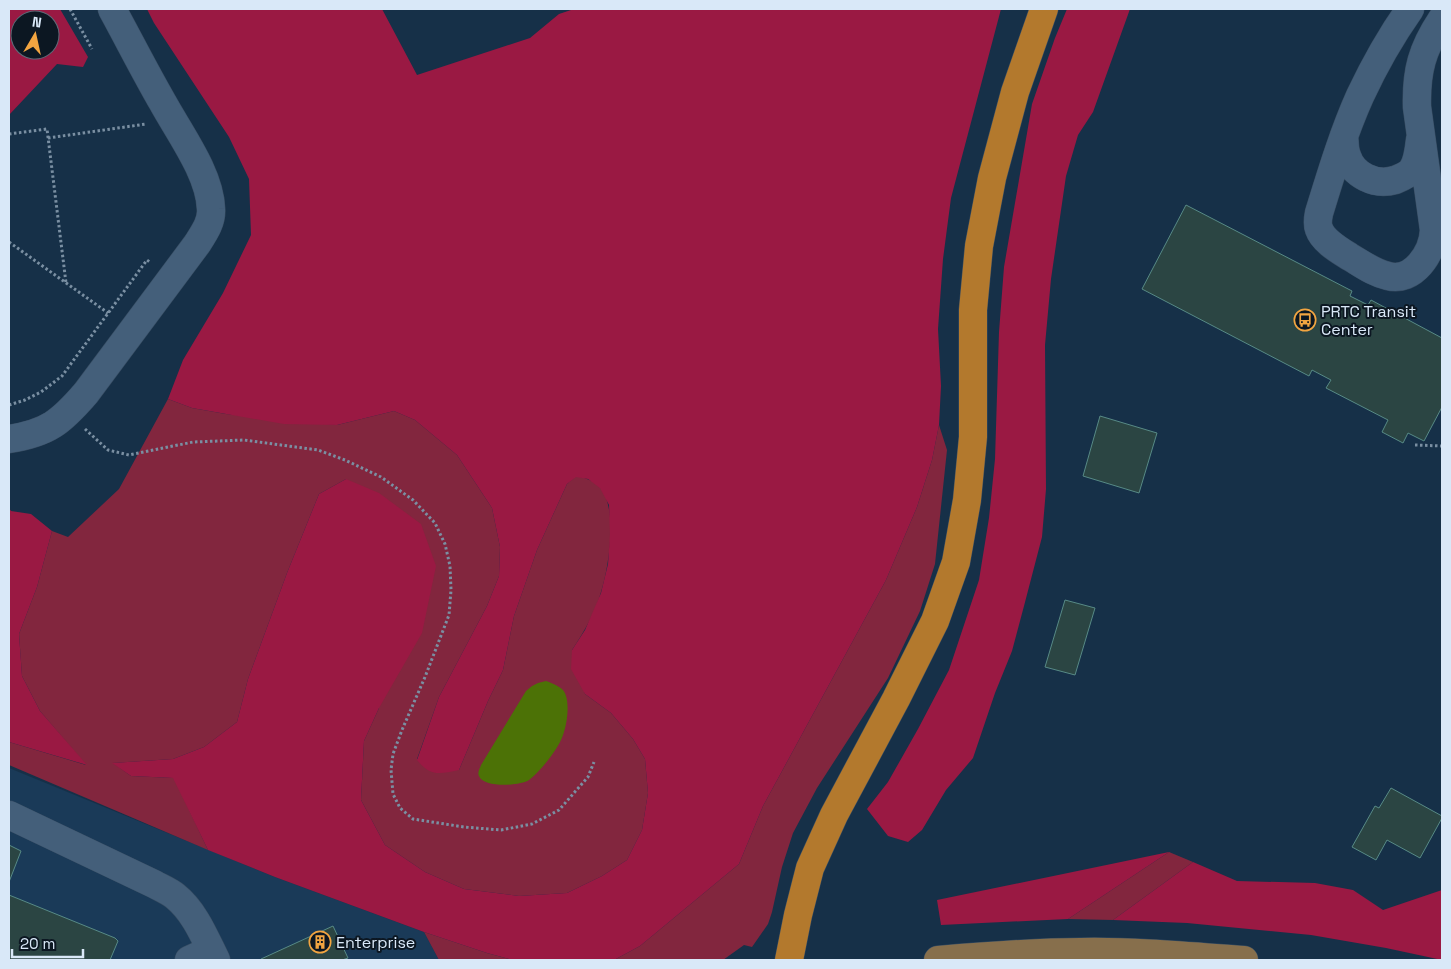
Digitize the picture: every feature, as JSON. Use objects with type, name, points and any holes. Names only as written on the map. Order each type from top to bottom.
[{"type":"highway","points":[[789,960],[810,868],[834,815],[935,621],[956,562],[967,500],[973,437],[973,310],[979,246],[992,178],[1016,92],[1044,9]]},
{"type":"main road","points":[[938,960],[1006,954],[1080,952],[1161,954],[1244,960]]},
{"type":"lane","points":[[9,439],[40,432],[70,412],[197,244],[208,227],[212,212],[208,185],[202,172],[112,9]]},
{"type":"lane","points":[[1410,9],[1386,46],[1361,95],[1344,136],[1319,213],[1318,228],[1326,239],[1338,249],[1373,270],[1388,276],[1403,276],[1416,268],[1425,259],[1434,239],[1417,94],[1422,57],[1442,19]]},
{"type":"lane","points":[[1344,136],[1347,156],[1360,174],[1368,179],[1388,182],[1401,178],[1411,171],[1421,133]]},
{"type":"lane","points":[[9,815],[154,884],[175,896],[192,913],[205,957]]},
{"type":"path","points":[[70,9],[92,49]]},
{"type":"path","points":[[48,138],[149,124]]},
{"type":"path","points":[[9,134],[47,129],[66,282]]},
{"type":"path","points":[[9,242],[108,313]]},
{"type":"path","points":[[9,405],[41,392],[62,376],[147,260],[154,265]]},
{"type":"path","points":[[70,412],[87,432],[108,450],[128,455],[193,442],[244,440],[318,450],[381,477],[413,500],[435,523],[445,544],[450,566],[451,590],[448,615],[393,754],[391,770],[393,794],[400,808],[413,819],[464,827],[501,830],[532,824],[559,810],[588,777],[594,762]]},
{"type":"path","points":[[1415,445],[1442,446]]},
{"type":"shaded area","points":[[9,9],[60,9],[88,57],[83,67],[57,64],[9,115]]},
{"type":"shaded area","points":[[147,9],[382,9],[417,75],[530,38],[559,14],[574,9],[1001,9],[951,198],[943,259],[938,329],[941,386],[939,425],[932,460],[917,507],[886,580],[763,806],[739,864],[640,946],[614,960],[513,960],[424,932],[275,877],[208,850],[173,778],[131,776],[112,763],[173,759],[204,747],[237,722],[248,679],[287,573],[319,494],[346,479],[379,493],[421,524],[436,566],[422,633],[379,708],[364,741],[361,800],[385,845],[425,872],[464,889],[519,896],[567,893],[602,876],[627,860],[642,830],[648,793],[645,759],[633,739],[611,713],[585,694],[571,669],[572,650],[585,630],[601,593],[608,564],[609,505],[600,488],[588,479],[576,477],[567,484],[537,550],[514,616],[503,670],[459,770],[446,773],[431,772],[417,760],[439,697],[487,606],[499,576],[500,547],[492,508],[457,455],[415,420],[394,411],[337,425],[284,424],[192,408],[168,399],[183,360],[223,293],[251,235],[249,179],[229,137],[154,23]]},
{"type":"shaded area","points":[[1067,9],[1130,9],[1093,112],[1078,135],[1066,176],[1051,279],[1045,345],[1046,489],[1042,537],[1012,651],[995,693],[973,758],[946,790],[922,830],[908,842],[888,836],[867,809],[888,782],[949,670],[979,580],[989,518],[995,459],[999,332],[1004,267],[1032,104]]},
{"type":"shaded area","points":[[168,399],[192,408],[226,414],[337,425],[394,411],[415,420],[457,455],[492,508],[500,547],[499,576],[487,606],[439,697],[417,759],[459,770],[503,670],[514,616],[537,550],[567,484],[576,476],[592,481],[600,487],[606,497],[609,509],[610,538],[607,568],[596,607],[572,650],[585,694],[611,713],[633,739],[645,759],[648,793],[642,830],[627,860],[602,876],[567,893],[519,896],[464,889],[425,872],[385,845],[361,800],[364,741],[379,708],[346,479],[319,494],[287,573],[248,679],[237,722],[204,747],[173,759],[113,763],[131,776],[174,778],[208,850],[9,765],[9,742],[86,765],[40,711],[22,676],[19,634],[37,587],[52,531],[68,537],[119,489]]},
{"type":"shaded area","points":[[939,425],[947,450],[935,564],[920,611],[888,678],[817,788],[793,833],[782,867],[768,924],[752,947],[744,945],[723,960],[614,960],[640,946],[739,864],[763,806],[886,580],[917,507],[932,460]]},
{"type":"shaded area","points":[[9,508],[11,511],[31,514],[52,531],[37,587],[19,634],[22,676],[40,711],[87,765],[9,742]]},
{"type":"shaded area","points":[[546,681],[563,690],[568,706],[567,719],[561,740],[553,753],[529,780],[524,782],[502,785],[487,783],[482,780],[478,773],[481,765],[526,691],[538,683]]},
{"type":"shaded area","points":[[9,768],[275,877],[424,932],[439,960],[9,960]]},
{"type":"shaded area","points":[[1169,852],[1193,862],[1113,920],[1068,919]]},
{"type":"shaded area","points":[[1169,852],[1068,919],[941,925],[937,900]]},
{"type":"shaded area","points":[[1193,862],[1237,881],[1315,883],[1353,890],[1383,910],[1442,890],[1442,960],[1311,935],[1187,923],[1113,920]]},
{"type":"shaded area","points":[[424,932],[487,953],[513,960],[439,960]]},
{"type":"building","name":"PRTC Transit Center","points":[[1186,205],[1352,291],[1350,296],[1368,305],[1371,300],[1442,338],[1442,407],[1424,441],[1408,433],[1403,443],[1382,432],[1388,420],[1326,388],[1331,380],[1312,370],[1309,376],[1142,289]]},
{"type":"building","points":[[1100,416],[1157,433],[1139,493],[1083,476]]},
{"type":"building","points":[[1065,600],[1095,608],[1075,675],[1045,667]]},
{"type":"building","points":[[1391,788],[1442,816],[1420,858],[1387,840],[1376,860],[1352,847],[1375,806],[1379,808]]},
{"type":"building","points":[[9,845],[21,851],[9,882]]},
{"type":"building","points":[[9,895],[115,938],[118,941],[110,960],[9,960]]},
{"type":"building","name":"Enterprise","points":[[333,926],[348,958],[342,960],[261,960],[261,959]]},
{"type":"place","name":"PRTC Transit Center","points":[[1305,320]]},
{"type":"place","name":"Enterprise","points":[[320,942]]}]
